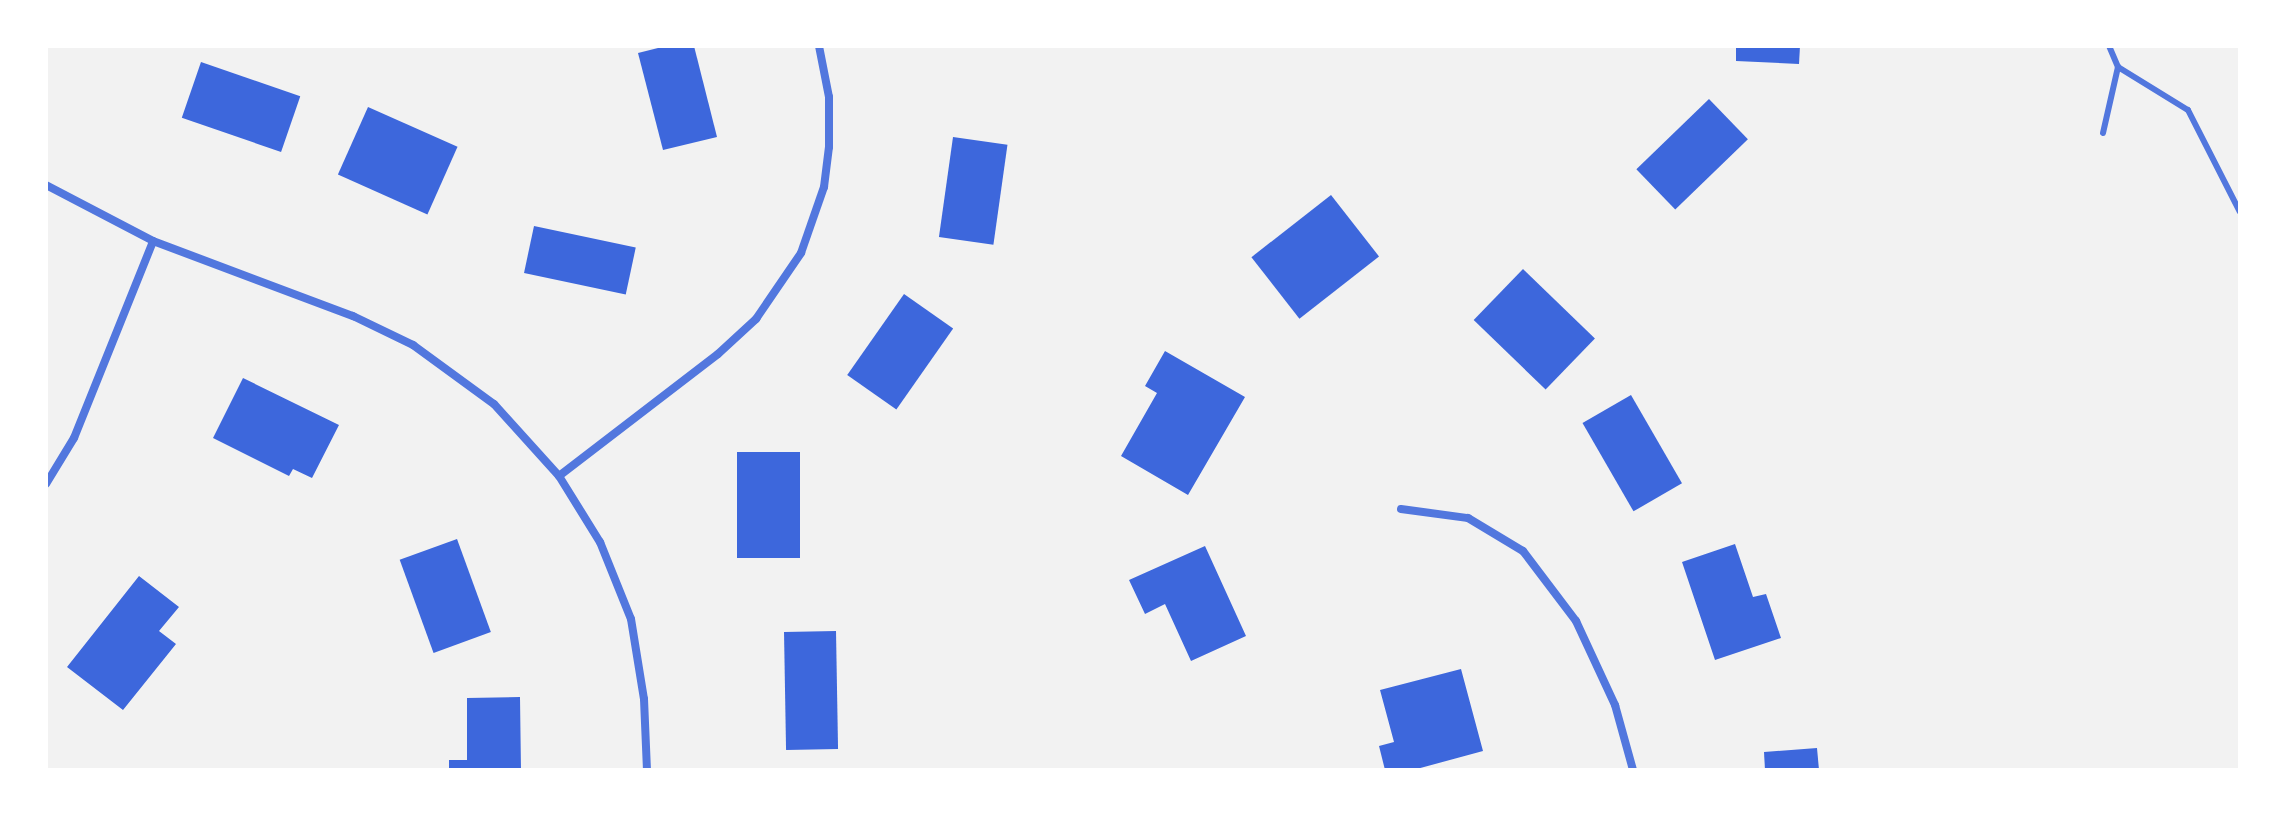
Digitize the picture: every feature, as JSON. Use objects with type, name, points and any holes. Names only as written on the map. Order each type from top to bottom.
[{"type":"street","points":[[559,476],[718,354],[756,319],[801,253],[824,187],[829,147],[829,97],[819,46]]},
{"type":"street","points":[[46,185],[65,199],[153,241],[353,316],[413,345],[494,404],[559,476],[600,542],[631,619],[644,699],[647,770]]},
{"type":"street","points":[[46,484],[74,438],[153,241]]},
{"type":"street","points":[[1401,509],[1468,518],[1523,551],[1576,621],[1615,705],[1633,770]]},
{"type":"lane","points":[[2109,46],[2118,67],[2188,110],[2240,212]]},
{"type":"lane","points":[[2103,133],[2118,67]]},
{"type":"building","points":[[666,46],[694,46],[717,137],[663,150],[638,53]]},
{"type":"building","points":[[1736,46],[1800,46],[1799,64],[1736,61]]},
{"type":"building","points":[[201,62],[300,96],[281,152],[182,118]]},
{"type":"building","points":[[1709,99],[1748,139],[1675,209],[1636,169]]},
{"type":"building","points":[[368,107],[458,147],[427,214],[338,175]]},
{"type":"building","points":[[953,137],[1007,145],[993,245],[939,237]]},
{"type":"building","points":[[1331,195],[1379,256],[1299,319],[1251,257]]},
{"type":"building","points":[[534,226],[636,248],[626,295],[524,273]]},
{"type":"building","points":[[1523,269],[1595,338],[1546,390],[1474,320]]},
{"type":"building","points":[[904,294],[953,328],[896,410],[847,375]]},
{"type":"building","points":[[1165,351],[1245,397],[1188,495],[1121,456],[1157,393],[1145,386]]},
{"type":"building","points":[[243,378],[339,425],[312,478],[293,469],[289,476],[213,438]]},
{"type":"building","points":[[1631,395],[1682,483],[1634,511],[1583,423]]},
{"type":"building","points":[[737,452],[800,452],[800,558],[737,558]]},
{"type":"building","points":[[457,539],[491,632],[434,653],[400,560]]},
{"type":"building","points":[[1735,544],[1753,597],[1766,594],[1781,638],[1715,660],[1682,562]]},
{"type":"building","points":[[1205,546],[1246,636],[1191,661],[1165,604],[1145,614],[1129,580]]},
{"type":"building","points":[[139,576],[179,607],[159,631],[176,644],[123,710],[67,667]]},
{"type":"building","points":[[836,631],[838,749],[786,750],[784,632]]},
{"type":"building","points":[[1461,669],[1483,751],[1413,770],[1385,770],[1379,746],[1394,742],[1380,690]]},
{"type":"building","points":[[520,697],[521,770],[449,770],[449,760],[467,760],[467,698]]},
{"type":"building","points":[[1817,748],[1819,770],[1765,770],[1764,752]]}]
